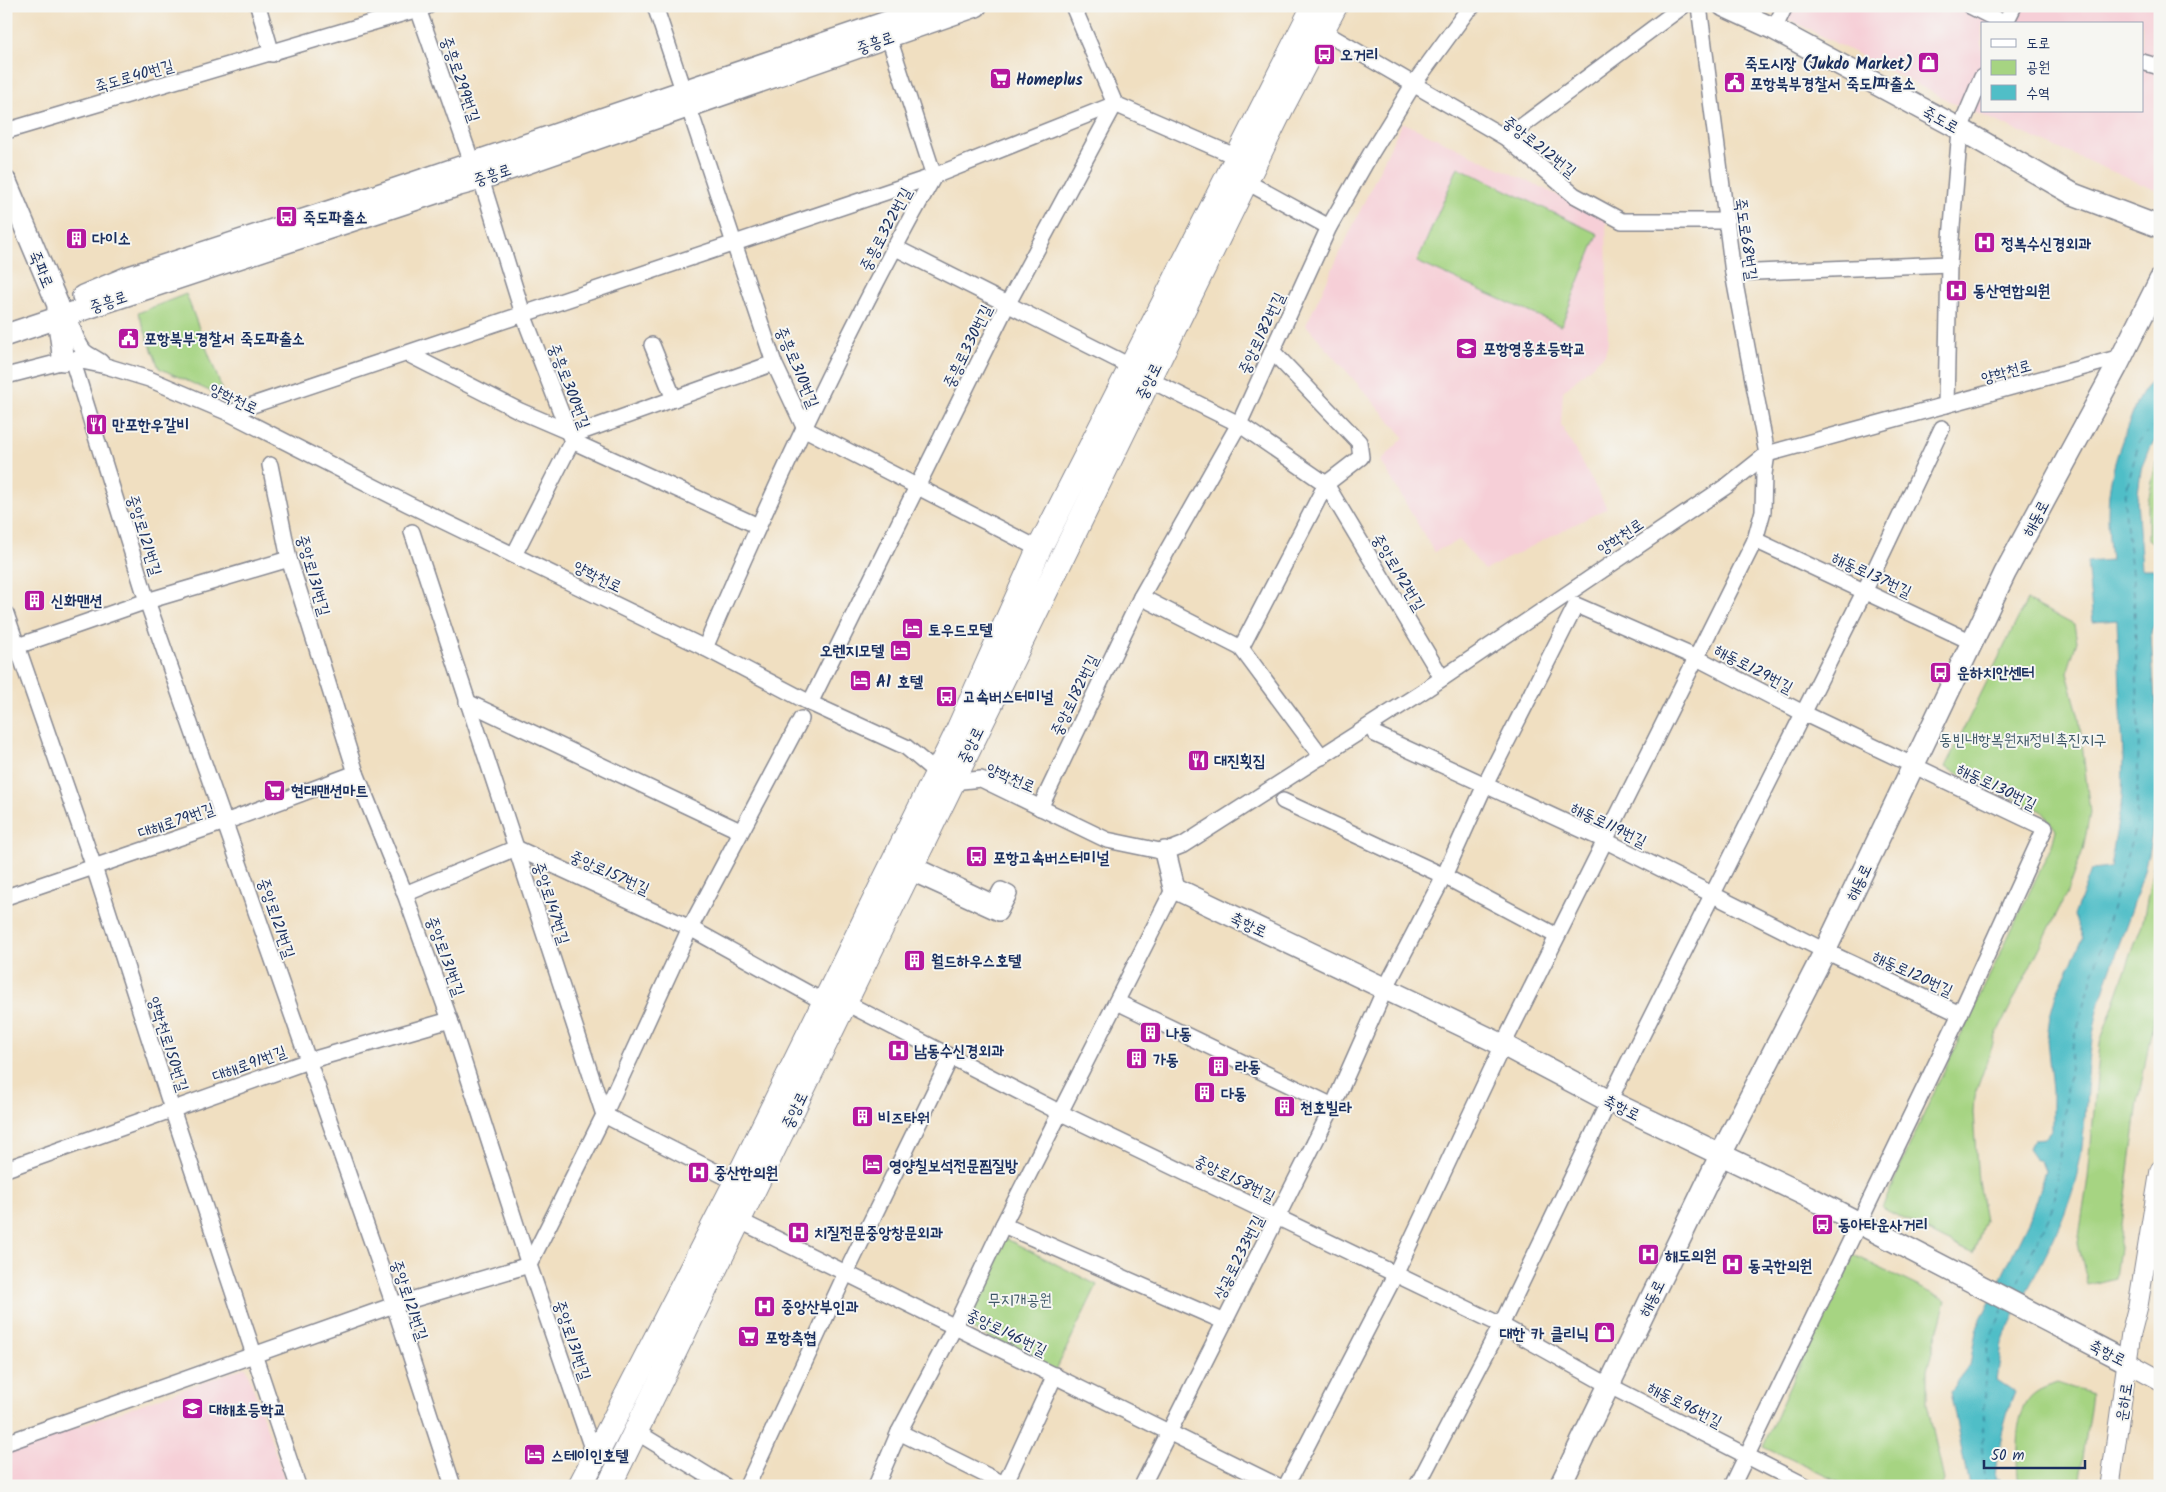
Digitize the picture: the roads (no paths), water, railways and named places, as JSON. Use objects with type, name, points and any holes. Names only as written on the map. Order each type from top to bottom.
[{"type":"main road","name":"중흥로","points":[[6,335],[61,313],[126,278],[476,171],[684,99],[934,6]]},
{"type":"main road","name":"중흥로","points":[[891,21],[976,6]]},
{"type":"main road","name":"중앙로","points":[[609,1486],[730,1216],[905,865],[1139,372],[1237,157],[1314,6]]},
{"type":"main road","name":"중앙로","points":[[945,778],[955,738],[1039,549],[1245,182],[1335,6]]},
{"type":"main road","name":"죽도로","points":[[1724,6],[1774,29],[1960,129],[2073,194],[2160,227]]},
{"type":"main road","name":"죽파로","points":[[6,182],[61,313],[63,342],[68,360]]},
{"type":"main road","name":"해동로","points":[[1560,1486],[1721,1154],[1824,951],[1915,765],[2005,573],[2122,356],[2160,280]]},
{"type":"main road","name":"중흥로","points":[[6,323],[61,313]]},
{"type":"main road","points":[[1174,849],[1174,888]]},
{"type":"main road","name":"축항로","points":[[1174,888],[1502,1045],[1609,1101],[1859,1222],[2128,1363]]},
{"type":"main road","name":"중앙로","points":[[580,1486],[730,1216],[736,1182],[835,1003]]},
{"type":"street","points":[[258,6],[272,54]]},
{"type":"street","name":"중흥로310번길","points":[[655,6],[684,99],[774,363],[805,429],[758,526],[705,648]]},
{"type":"street","points":[[1073,6],[1116,104],[1237,157]]},
{"type":"street","name":"중앙로182번길","points":[[1040,808],[1141,597],[1239,424],[1329,227],[1370,154],[1413,85],[1467,11],[1474,6]]},
{"type":"street","points":[[1506,138],[1682,6]]},
{"type":"street","name":"죽도로68번길","points":[[1286,1486],[1395,1275],[1502,1045],[1755,540],[1763,511],[1764,474],[1767,454],[1733,273],[1700,6]]},
{"type":"street","points":[[1774,29],[1785,6]]},
{"type":"street","points":[[1970,6],[2001,22]]},
{"type":"street","points":[[2006,22],[2014,6]]},
{"type":"street","name":"죽도로40번길","points":[[6,131],[272,54],[421,7]]},
{"type":"street","name":"중흥로299번길","points":[[421,7],[476,171]]},
{"type":"street","points":[[891,21],[934,176]]},
{"type":"street","name":"중앙로212번길","points":[[1322,31],[1506,138],[1574,195],[1622,221],[1727,222]]},
{"type":"street","points":[[2144,63],[2160,67]]},
{"type":"street","points":[[1946,405],[1950,264],[1960,129],[1981,79]]},
{"type":"street","points":[[229,414],[934,176],[1116,104]]},
{"type":"street","name":"중흥로330번길","points":[[810,703],[1007,306],[1116,104]]},
{"type":"street","name":"중흥로300번길","points":[[476,171],[524,314],[571,436],[758,526]]},
{"type":"street","name":"중흥로322번길","points":[[805,429],[894,247],[934,176]]},
{"type":"street","points":[[1245,182],[1329,227]]},
{"type":"street","name":"중앙로","points":[[894,247],[1139,372]]},
{"type":"street","points":[[1733,273],[1950,264]]},
{"type":"street","points":[[61,313],[84,351],[106,366]]},
{"type":"street","points":[[652,344],[674,399]]},
{"type":"street","points":[[1241,648],[1326,484],[1361,457],[1359,442],[1272,351]]},
{"type":"street","points":[[408,354],[571,436]]},
{"type":"street","name":"양학천로","points":[[6,376],[68,360],[106,366],[149,379],[229,414],[705,648],[810,703],[906,747],[945,778],[981,779],[1107,840],[1174,849],[1322,757],[1442,678],[1728,485],[1767,454],[2122,356]]},
{"type":"street","name":"중앙로121번길","points":[[68,360],[147,601],[394,1305],[453,1486]]},
{"type":"street","points":[[514,555],[571,436],[774,363]]},
{"type":"street","name":"중앙로192번길","points":[[1139,372],[1239,424],[1326,484],[1442,678]]},
{"type":"street","points":[[1417,1486],[1501,1326],[1609,1101],[1864,590],[1942,428]]},
{"type":"street","points":[[805,429],[916,488],[1039,549]]},
{"type":"street","name":"중앙로131번길","points":[[270,465],[289,559],[356,773],[406,894],[450,1020],[529,1266],[595,1457]]},
{"type":"street","name":"중앙로147번길","points":[[412,532],[604,1115]]},
{"type":"street","name":"해동로137번길","points":[[1755,540],[1972,642]]},
{"type":"street","points":[[12,648],[147,601],[289,559]]},
{"type":"street","points":[[1141,597],[1241,648],[1322,757]]},
{"type":"street","name":"해동로129번길","points":[[1485,785],[1576,605],[1697,658],[1803,713],[1915,765]]},
{"type":"street","name":"양학천로150번길","points":[[6,614],[12,648],[94,867],[253,1355],[298,1486]]},
{"type":"street","points":[[467,702],[740,832]]},
{"type":"street","points":[[6,1443],[394,1305],[529,1266],[604,1115],[690,928],[801,720]]},
{"type":"street","name":"해동로119번길","points":[[1375,734],[1604,840],[1824,951]]},
{"type":"street","name":"해동로130번길","points":[[1915,765],[2045,828],[1998,931]]},
{"type":"street","name":"대해로79번길","points":[[6,897],[225,822],[356,773]]},
{"type":"street","points":[[1385,988],[1444,876],[1485,785]]},
{"type":"street","points":[[1283,801],[1444,876],[1557,936]]},
{"type":"street","points":[[406,894],[516,848]]},
{"type":"street","name":"중앙로157번길","points":[[516,848],[690,928],[835,1003]]},
{"type":"street","points":[[905,865],[994,904],[1001,890],[1009,894],[999,913],[905,865]]},
{"type":"street","points":[[876,1486],[898,1432],[955,1326],[1003,1225],[1174,888]]},
{"type":"street","name":"해동로120번길","points":[[1824,951],[1960,1014],[1998,931]]},
{"type":"street","name":"상공로233번길","points":[[1142,1486],[1333,1106],[1385,988]]},
{"type":"street","points":[[1117,1002],[1333,1106]]},
{"type":"street","name":"중앙로158번길","points":[[835,1003],[952,1057],[1060,1113],[1501,1326],[1608,1385]]},
{"type":"street","points":[[1732,1486],[1960,1014]]},
{"type":"street","name":"대해로91번길","points":[[6,1168],[308,1061],[450,1020]]},
{"type":"street","points":[[747,1486],[846,1273],[952,1057]]},
{"type":"street","points":[[604,1115],[736,1182]]},
{"type":"street","name":"운하로","points":[[2110,1486],[2131,1333],[2138,1306],[2160,1170]]},
{"type":"street","name":"중앙로146번길","points":[[730,1216],[1278,1486]]},
{"type":"street","points":[[1003,1225],[1224,1322]]},
{"type":"street","name":"축항로","points":[[2128,1363],[2160,1380]]},
{"type":"street","points":[[898,1432],[1006,1485],[1056,1375]]},
{"type":"street","name":"해동로96번길","points":[[1608,1385],[1806,1486]]},
{"type":"street","points":[[635,1431],[726,1486]]},
{"type":"water","points":[[2160,374],[2160,434],[2148,451],[2141,470],[2137,501],[2142,569],[2155,569],[2157,595],[2160,595],[2160,612],[2151,634],[2157,766],[2154,818],[2150,844],[2139,888],[2108,975],[2096,1019],[2092,1038],[2081,1156],[2077,1175],[2056,1234],[2008,1328],[2002,1344],[1997,1380],[2015,1392],[2004,1424],[1998,1456],[1996,1479],[2000,1479],[2001,1486],[1969,1486],[1950,1391],[1970,1365],[1976,1330],[2030,1218],[2045,1171],[2041,1161],[2035,1159],[2028,1149],[2034,1139],[2045,1138],[2052,1130],[2052,1091],[2047,1039],[2050,1015],[2056,994],[2083,938],[2074,916],[2091,870],[2110,868],[2122,798],[2123,755],[2117,620],[2093,622],[2087,562],[2111,560],[2108,506],[2109,491],[2116,460],[2128,425],[2143,391]]},
{"type":"place","name":"오거리","points":[[1324,54]]},
{"type":"place","name":"죽도시장 (Jukdo Market)","points":[[1929,63]]},
{"type":"place","name":"Homeplus","points":[[1000,79]]},
{"type":"place","name":"포항북부경찰서 죽도1파출소","points":[[1734,83]]},
{"type":"place","name":"죽도파출소","points":[[287,217]]},
{"type":"place","name":"다이소","points":[[76,238]]},
{"type":"place","name":"정복수신경외과","points":[[1985,243]]},
{"type":"place","name":"동산연합의원","points":[[1957,290]]},
{"type":"place","name":"포항북부경찰서 죽도파출소","points":[[128,338]]},
{"type":"place","name":"포항영흥초등학교","points":[[1467,348]]},
{"type":"place","name":"만포한우갈비","points":[[96,424]]},
{"type":"place","name":"신화맨션","points":[[35,600]]},
{"type":"place","name":"토우드모텔","points":[[912,629]]},
{"type":"place","name":"오렌지모텔","points":[[900,650]]},
{"type":"place","name":"운하치안센터","points":[[1941,672]]},
{"type":"place","name":"A1 호텔","points":[[860,681]]},
{"type":"place","name":"고속버스터미널","points":[[947,696]]},
{"type":"place","name":"대진횟집","points":[[1198,760]]},
{"type":"place","name":"현대맨션마트","points":[[275,790]]},
{"type":"place","name":"포항고속버스터미널","points":[[977,857]]},
{"type":"place","name":"월드하우스호텔","points":[[915,960]]},
{"type":"place","name":"나동","points":[[1150,1033]]},
{"type":"place","name":"남동수신경외과","points":[[898,1050]]},
{"type":"place","name":"가동","points":[[1137,1059]]},
{"type":"place","name":"라동","points":[[1219,1066]]},
{"type":"place","name":"다동","points":[[1205,1093]]},
{"type":"place","name":"천호빌라","points":[[1284,1107]]},
{"type":"place","name":"비즈타워","points":[[862,1117]]},
{"type":"place","name":"영양칠보석전문찜질방","points":[[873,1165]]},
{"type":"place","name":"중산한의원","points":[[698,1172]]},
{"type":"place","name":"동아타운사거리","points":[[1822,1224]]},
{"type":"place","name":"치질전문중앙창문외과","points":[[798,1232]]},
{"type":"place","name":"해도의원","points":[[1649,1255]]},
{"type":"place","name":"동국한의원","points":[[1732,1265]]},
{"type":"place","name":"중앙산부인과","points":[[765,1306]]},
{"type":"place","name":"대한 카 클리닉","points":[[1605,1333]]},
{"type":"place","name":"포항축협","points":[[749,1337]]},
{"type":"place","name":"대해초등학교","points":[[193,1409]]},
{"type":"place","name":"스테이인호텔","points":[[535,1455]]},
{"type":"park label","name":"동빈내항복원재정비촉진지구","points":[[2023,739]]},
{"type":"park label","name":"무지개공원","points":[[1020,1299]]}]
